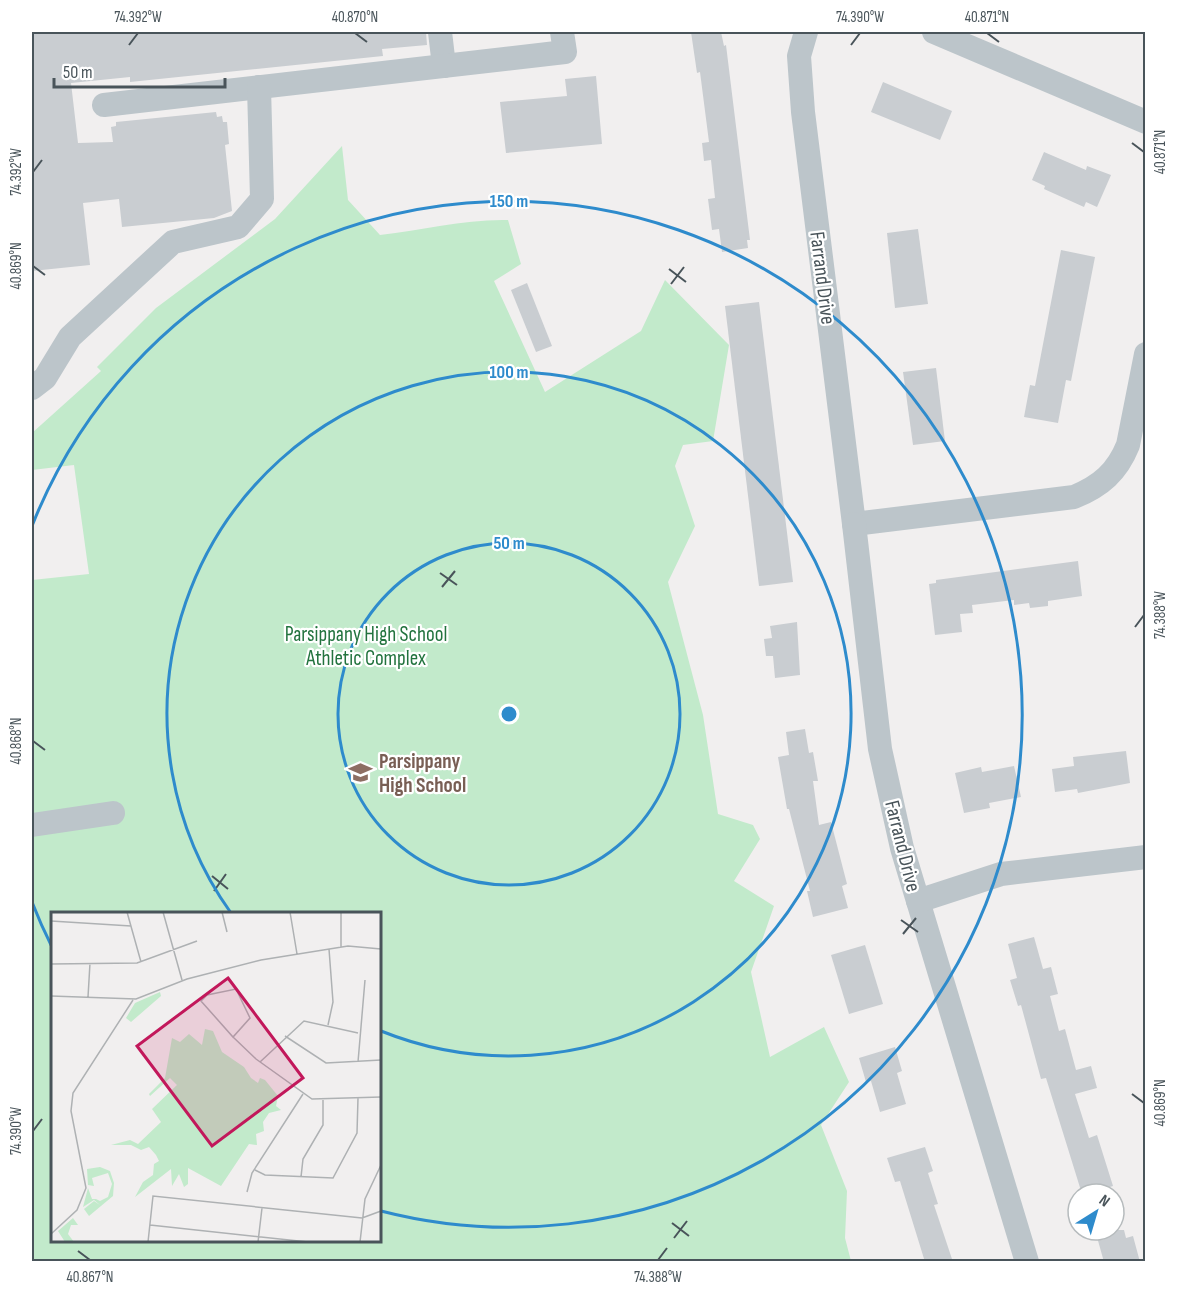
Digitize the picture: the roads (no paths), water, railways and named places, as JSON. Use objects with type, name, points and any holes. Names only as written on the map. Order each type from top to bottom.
[{"type":"street","points":[[440,32],[444,66]]},
{"type":"street","points":[[104,105],[565,52],[562,32]]},
{"type":"street","name":"Farrand Drive","points":[[806,32],[799,56],[803,112],[880,749],[902,848],[1027,1262]]},
{"type":"street","points":[[934,32],[1146,122]]},
{"type":"street","points":[[32,388],[45,378],[70,337],[173,242],[238,227],[262,199],[259,87]]},
{"type":"street","points":[[854,524],[1074,497],[1102,483],[1118,466],[1128,445],[1146,354]]},
{"type":"street","points":[[32,825],[113,813]]},
{"type":"street","points":[[918,902],[1001,874],[1146,857]]},
{"type":"place","name":"Parsippany High School","points":[[361,773]]},
{"type":"park label","name":"Parsippany High School Athletic Complex","points":[[366,646]]}]
